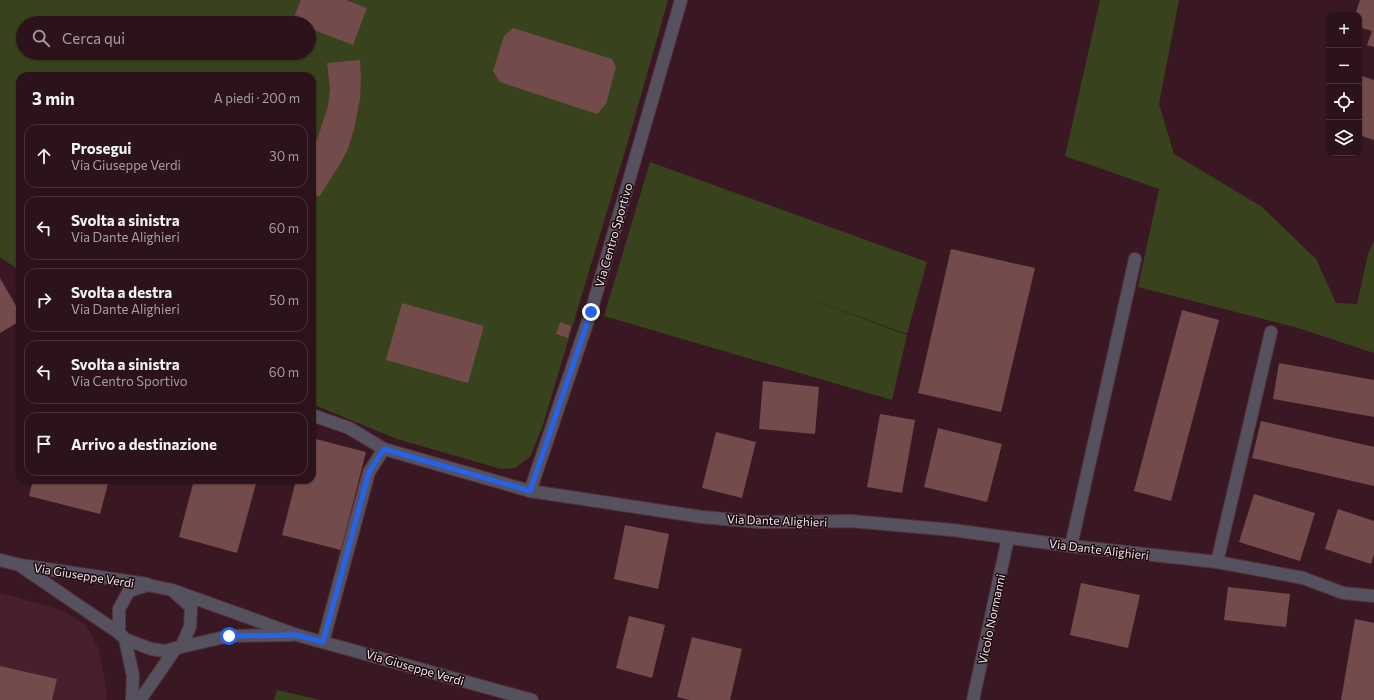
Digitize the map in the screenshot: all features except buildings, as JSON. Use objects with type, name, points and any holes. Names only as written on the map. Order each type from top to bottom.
[{"type":"street","name":"Via Centro Sportivo","points":[[530,491],[591,312],[681,0]]},
{"type":"street","points":[[1071,546],[1134,259]]},
{"type":"street","points":[[1217,562],[1271,332]]},
{"type":"street","name":"Via Dante Alighieri","points":[[316,416],[349,428],[384,449],[530,491],[709,517],[759,522],[851,521],[952,530],[1071,546],[1217,562],[1303,578],[1343,593],[1374,596]]},
{"type":"street","points":[[323,642],[369,472],[384,449]]},
{"type":"street","name":"Vicolo Normanni","points":[[974,700],[1008,538]]},
{"type":"street","name":"Via Giuseppe Verdi","points":[[0,560],[20,565],[148,585]]},
{"type":"street","name":"Via Giuseppe Verdi","points":[[20,565],[122,636]]},
{"type":"street","points":[[132,700],[133,676],[122,636],[119,609],[129,591],[148,585],[172,590],[191,607],[190,627],[178,647],[140,700]]},
{"type":"street","name":"Via Giuseppe Verdi","points":[[172,590],[297,635],[514,698],[532,700]]},
{"type":"street","name":"Via Giuseppe Verdi","points":[[178,647],[229,636],[297,635]]},
{"type":"street","points":[[122,636],[151,649],[165,651],[178,647]]},
{"type":"shaded area","points":[[0,593],[62,610],[86,625],[99,650],[107,694],[106,700],[0,700]]},
{"type":"green space","points":[[0,0],[668,0],[628,141],[542,428],[530,457],[515,468],[501,469],[397,439],[316,406],[316,72],[16,72],[16,268],[0,257]]},
{"type":"green space","points":[[1100,0],[1179,0],[1159,104],[1174,154],[1262,207],[1316,259],[1336,303],[1357,304],[1368,254],[1374,241],[1374,353],[1298,328],[1138,287],[1159,189],[1065,156]]},
{"type":"green space","points":[[650,162],[927,262],[907,334],[790,292],[907,335],[892,400],[604,316]]},
{"type":"green space","points":[[277,690],[320,700],[274,700]]},
{"type":"route","points":[[229,636],[297,635],[323,642],[369,472],[384,449],[530,491],[591,312]]}]
